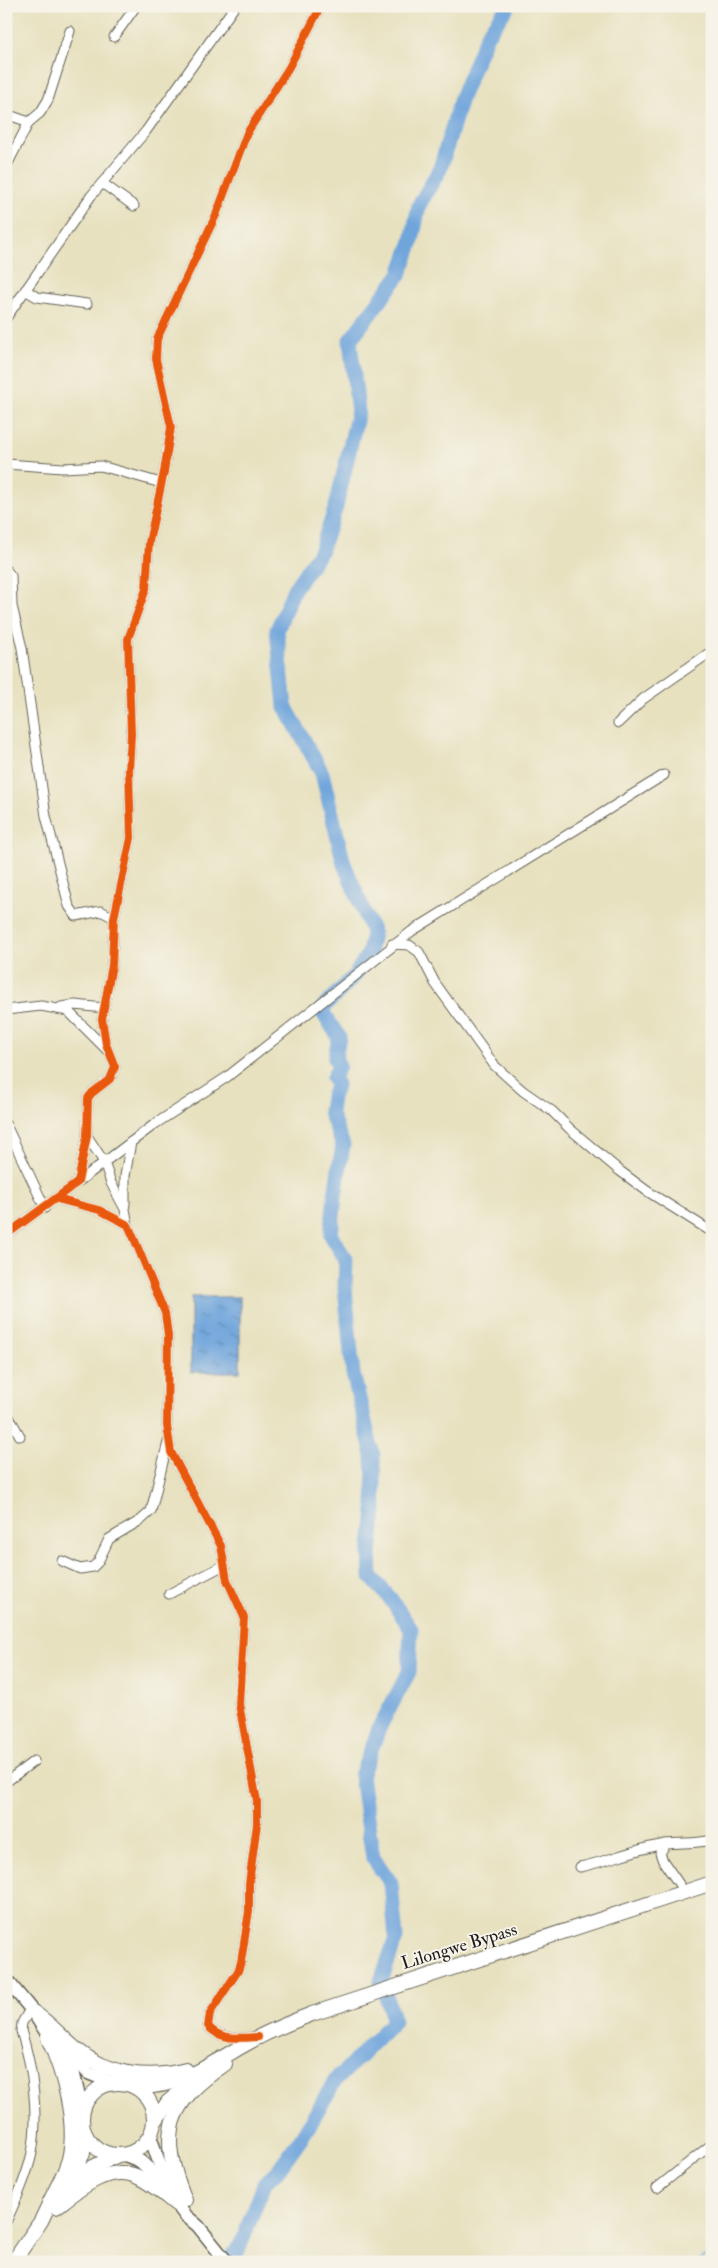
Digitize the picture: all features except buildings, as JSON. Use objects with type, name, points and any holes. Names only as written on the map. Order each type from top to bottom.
[{"type":"main road","name":"Lilongwe Bypass","points":[[133,2086],[149,2088],[169,2085],[290,2022],[364,1996],[573,1930],[712,1883]]},
{"type":"main road","points":[[6,1979],[31,2011],[88,2073],[113,2083],[133,2086],[142,2092],[149,2101],[152,2129],[160,2165],[181,2202],[227,2262]]},
{"type":"main road","points":[[14,2262],[76,2170],[80,2162],[84,2142],[82,2111],[74,2075],[31,2011]]},
{"type":"main road","points":[[31,2011],[47,2021],[88,2058],[118,2071],[161,2076],[218,2060]]},
{"type":"main road","points":[[181,2202],[169,2152],[170,2131],[174,2118],[181,2105],[198,2085],[252,2046],[258,2037]]},
{"type":"main road","points":[[48,2038],[58,2060],[67,2093],[70,2144],[68,2162],[53,2205]]},
{"type":"main road","name":"Lilongwe Bypass","points":[[152,2129],[162,2109],[175,2094],[218,2060]]},
{"type":"main road","points":[[82,2111],[93,2092],[113,2083]]},
{"type":"main road","points":[[83,2129],[90,2143],[103,2153],[122,2155],[140,2162],[181,2202]]},
{"type":"main road","points":[[53,2205],[103,2160],[122,2155],[142,2146],[152,2129]]},
{"type":"main road","points":[[53,2205],[96,2180],[108,2175],[125,2173],[136,2176],[181,2202]]},
{"type":"street","points":[[114,37],[136,6]]},
{"type":"street","points":[[6,318],[102,183],[146,131],[235,6]]},
{"type":"street","points":[[78,1182],[87,1136],[88,1098],[114,1074],[115,1067],[103,1031],[102,1019],[112,965],[114,918],[131,838],[129,771],[131,734],[128,639],[146,588],[147,553],[166,461],[171,421],[156,358],[158,339],[216,215],[247,133],[288,69],[321,6]]},
{"type":"street","points":[[6,167],[29,122],[40,113],[48,100],[70,31]]},
{"type":"street","points":[[6,114],[29,122]]},
{"type":"street","points":[[102,183],[134,206]]},
{"type":"street","points":[[25,290],[36,297],[87,304]]},
{"type":"street","points":[[6,464],[64,468],[100,466],[161,483]]},
{"type":"street","points":[[6,570],[11,576],[12,606],[22,648],[46,816],[69,906],[76,916],[101,911],[114,918]]},
{"type":"street","points":[[618,723],[643,699],[712,651]]},
{"type":"street","points":[[6,1236],[131,1142],[227,1076],[392,944],[664,775]]},
{"type":"street","points":[[392,944],[409,945],[419,952],[435,983],[495,1066],[523,1091],[552,1111],[570,1129],[620,1171],[712,1232]]},
{"type":"street","points":[[6,1010],[75,1005],[104,1008]]},
{"type":"street","points":[[58,1007],[75,1016],[110,1053]]},
{"type":"street","points":[[6,1125],[45,1208]]},
{"type":"street","points":[[87,1136],[104,1162],[111,1184],[125,1209]]},
{"type":"street","points":[[62,1561],[80,1569],[93,1567],[98,1562],[109,1539],[141,1520],[151,1511],[168,1440],[168,1335],[165,1313],[128,1225],[125,1209],[124,1182],[131,1142]]},
{"type":"street","points":[[57,1199],[98,1210],[128,1225]]},
{"type":"street","points":[[6,1412],[20,1436]]},
{"type":"street","points":[[168,1440],[178,1466],[221,1546],[230,1588],[244,1617],[239,1704],[258,1813],[250,1883],[249,1911],[242,1962],[210,2013],[208,2026],[218,2034],[229,2037],[258,2037]]},
{"type":"street","points":[[169,1594],[224,1565]]},
{"type":"street","points":[[6,1782],[34,1761]]},
{"type":"street","points":[[580,1867],[605,1862],[666,1844],[696,1844],[712,1840]]},
{"type":"street","points":[[666,1844],[660,1853],[663,1861],[679,1884]]},
{"type":"street","points":[[6,2222],[32,2153],[34,2113],[32,2080],[21,2031],[22,2023],[31,2011]]},
{"type":"street","points":[[657,2188],[712,2144]]},
{"type":"water","points":[[191,1297],[240,1297],[240,1372],[191,1372]]},
{"type":"waterway","points":[[225,2262],[238,2251],[265,2182],[278,2170],[303,2135],[335,2081],[394,2021],[381,1981],[396,1938],[391,1883],[373,1858],[361,1776],[380,1726],[409,1672],[411,1629],[390,1598],[371,1577],[370,1554],[375,1510],[373,1455],[353,1374],[345,1288],[346,1260],[331,1235],[343,1145],[330,1112],[332,1097],[337,1085],[333,1078],[339,1066],[335,1058],[339,1037],[321,1010],[354,976],[369,953],[373,933],[344,864],[322,773],[285,706],[277,630],[294,589],[320,552],[336,507],[358,412],[350,340],[400,274],[412,241],[419,205],[440,169],[461,98],[487,35],[508,6]]},
{"type":"waterway","points":[[698,2262],[712,2251]]},
{"type":"cycle path","points":[[6,1235],[78,1182],[87,1136],[88,1098],[110,1079],[115,1067],[106,1044],[102,1019],[112,965],[114,918],[131,838],[129,771],[131,734],[128,639],[146,589],[149,542],[164,472],[171,427],[156,359],[157,339],[216,215],[247,133],[288,69],[321,6]]},
{"type":"cycle path","points":[[57,1199],[99,1210],[128,1225],[133,1236],[165,1313],[168,1335],[167,1426],[171,1452],[221,1546],[227,1580],[244,1617],[239,1704],[257,1801],[257,1824],[249,1883],[249,1911],[241,1962],[238,1971],[210,2013],[208,2026],[218,2034],[231,2038],[258,2037]]}]
